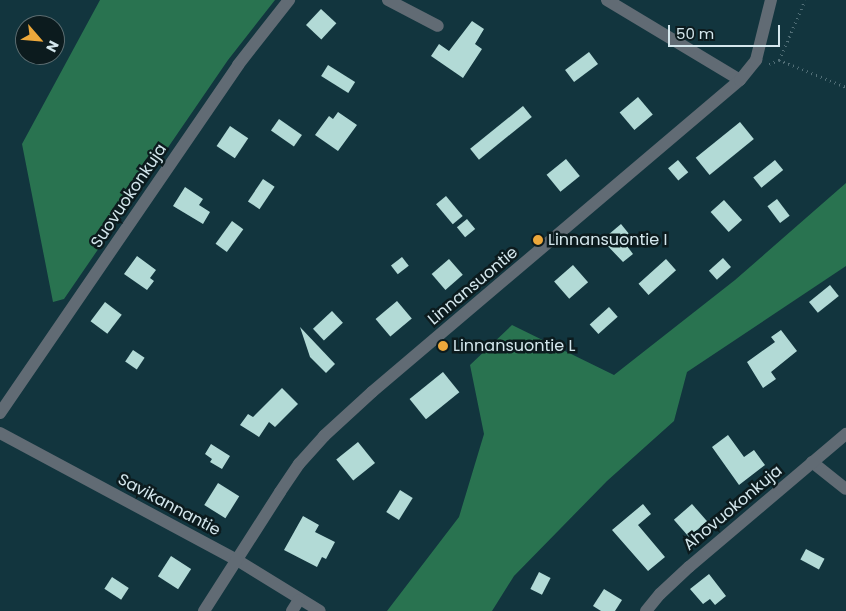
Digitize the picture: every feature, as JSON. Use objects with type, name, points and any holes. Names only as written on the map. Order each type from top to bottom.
[{"type":"street","name":"Suovuokonkuja","points":[[0,413],[238,65],[289,0]]},
{"type":"street","points":[[388,0],[438,26]]},
{"type":"street","points":[[606,0],[740,80]]},
{"type":"street","name":"Linnansuontie","points":[[204,611],[290,478],[324,436],[372,392],[740,80],[756,60],[770,0]]},
{"type":"street","name":"Savikannantie","points":[[0,433],[237,560],[299,600],[320,611]]},
{"type":"street","name":"Ahovuokonkuja","points":[[646,611],[660,594],[689,566],[846,434]]},
{"type":"street","points":[[812,462],[846,489]]},
{"type":"street","points":[[292,611],[299,600]]},
{"type":"path","points":[[805,0],[779,60],[846,87]]},
{"type":"green space","points":[[100,0],[275,0],[228,60],[64,299],[53,302],[22,144]]},
{"type":"green space","points":[[846,183],[846,266],[687,372],[674,421],[607,481],[514,576],[492,611],[387,611],[459,517],[484,434],[470,365],[512,325],[614,375],[735,280]]},
{"type":"building","points":[[321,9],[336,23],[321,39],[306,25]]},
{"type":"building","points":[[472,21],[484,29],[475,44],[482,49],[463,78],[431,56],[439,44],[449,51]]},
{"type":"building","points":[[589,52],[598,64],[574,82],[565,70]]},
{"type":"building","points":[[328,65],[355,82],[348,93],[321,76]]},
{"type":"building","points":[[638,97],[653,115],[634,130],[620,112]]},
{"type":"building","points":[[523,106],[532,117],[479,160],[470,149]]},
{"type":"building","points":[[338,112],[357,125],[338,151],[315,135],[329,116],[333,119]]},
{"type":"building","points":[[279,119],[302,135],[294,147],[271,130]]},
{"type":"building","points":[[740,122],[754,139],[710,175],[696,158]]},
{"type":"building","points":[[230,126],[248,138],[235,158],[217,146]]},
{"type":"building","points":[[566,159],[580,176],[560,192],[547,175]]},
{"type":"building","points":[[678,160],[688,172],[678,181],[668,168]]},
{"type":"building","points":[[775,160],[783,170],[761,188],[753,178]]},
{"type":"building","points":[[263,179],[275,187],[260,209],[248,201]]},
{"type":"building","points":[[185,187],[203,199],[199,205],[210,212],[203,224],[173,206]]},
{"type":"building","points":[[446,196],[463,216],[453,224],[436,204]]},
{"type":"building","points":[[777,199],[790,216],[780,223],[767,206]]},
{"type":"building","points":[[724,200],[742,220],[729,232],[711,212]]},
{"type":"building","points":[[467,219],[475,229],[465,237],[457,227]]},
{"type":"building","points":[[232,221],[243,229],[227,252],[216,244]]},
{"type":"building","points":[[621,224],[634,240],[627,246],[633,254],[623,262],[602,240]]},
{"type":"building","points":[[137,256],[156,270],[150,278],[154,281],[147,290],[124,274]]},
{"type":"building","points":[[402,257],[409,266],[398,274],[391,266]]},
{"type":"building","points":[[723,258],[731,267],[717,280],[709,271]]},
{"type":"building","points":[[449,259],[463,275],[445,290],[432,274]]},
{"type":"building","points":[[666,259],[676,270],[649,295],[639,284]]},
{"type":"building","points":[[573,265],[588,282],[569,299],[554,281]]},
{"type":"building","points":[[830,285],[839,296],[818,313],[809,302]]},
{"type":"building","points":[[397,301],[412,319],[390,337],[376,319]]},
{"type":"building","points":[[105,302],[122,315],[107,334],[91,321]]},
{"type":"building","points":[[609,307],[618,317],[598,334],[590,324]]},
{"type":"building","points":[[332,311],[343,323],[324,340],[313,329]]},
{"type":"building","points":[[300,327],[335,364],[326,373],[310,357]]},
{"type":"building","points":[[781,330],[797,351],[771,372],[776,379],[763,388],[747,362],[775,342],[771,337]]},
{"type":"building","points":[[133,350],[145,358],[137,369],[125,362]]},
{"type":"building","points":[[443,372],[459,392],[426,419],[410,399]]},
{"type":"building","points":[[282,388],[298,404],[275,427],[269,422],[259,437],[240,425],[248,414],[253,417]]},
{"type":"building","points":[[728,435],[744,457],[754,450],[765,465],[739,485],[712,447]]},
{"type":"building","points":[[358,442],[375,463],[353,481],[336,460]]},
{"type":"building","points":[[211,444],[230,456],[222,469],[210,462],[212,459],[205,454]]},
{"type":"building","points":[[218,483],[239,496],[225,518],[204,505]]},
{"type":"building","points":[[400,490],[413,498],[399,520],[386,512]]},
{"type":"building","points":[[643,504],[651,514],[638,525],[665,557],[648,571],[612,530]]},
{"type":"building","points":[[692,504],[707,521],[689,537],[674,520]]},
{"type":"building","points":[[303,516],[319,525],[315,532],[335,542],[326,559],[322,557],[317,567],[284,550]]},
{"type":"building","points":[[806,549],[825,559],[819,569],[800,560]]},
{"type":"building","points":[[171,556],[191,569],[178,589],[158,576]]},
{"type":"building","points":[[539,572],[551,578],[542,595],[530,589]]},
{"type":"building","points":[[709,574],[726,596],[715,605],[710,599],[703,604],[690,589]]},
{"type":"building","points":[[112,577],[129,588],[121,600],[104,589]]},
{"type":"building","points":[[604,589],[622,600],[615,611],[601,611],[593,606]]},
{"type":"place","name":"Linnansuontie I","points":[[538,240]]},
{"type":"place","name":"Linnansuontie L","points":[[443,346]]}]
